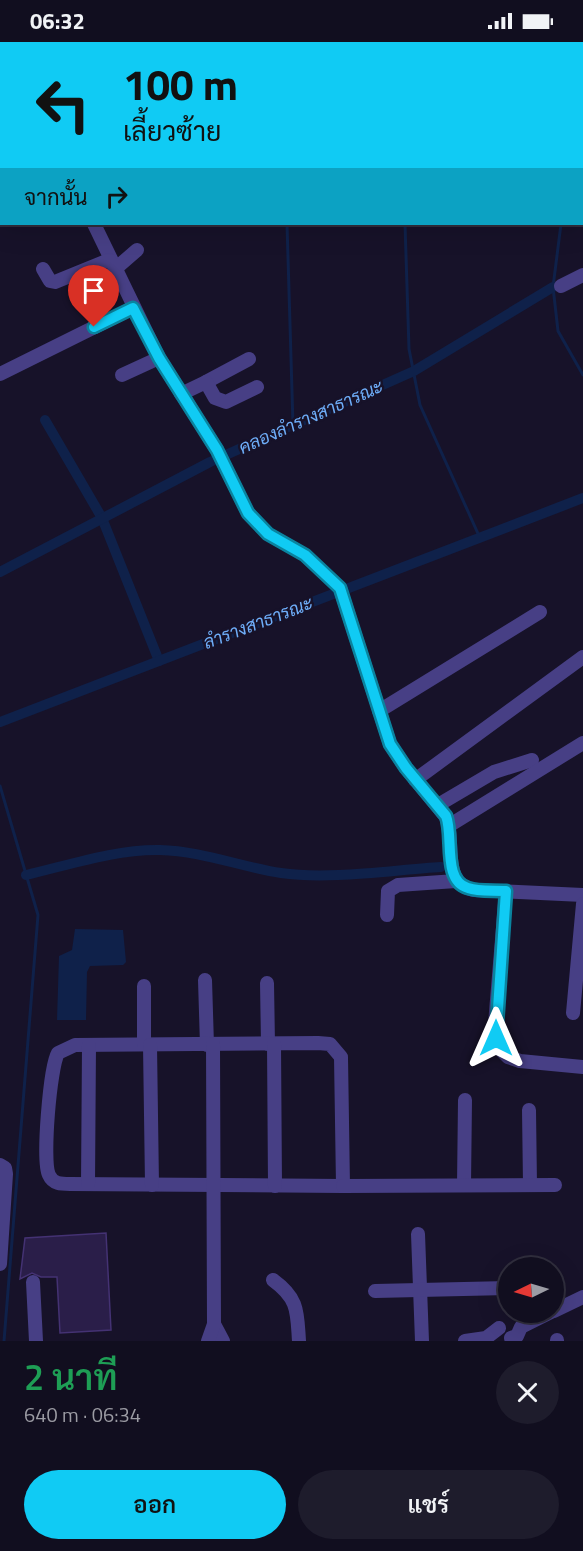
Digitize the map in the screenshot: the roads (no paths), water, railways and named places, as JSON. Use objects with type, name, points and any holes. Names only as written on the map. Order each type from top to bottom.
[{"type":"street","points":[[94,225],[159,358],[217,450],[248,513],[258,525],[305,555],[343,593],[390,744],[415,780],[438,805],[450,825],[452,868],[456,881],[466,888],[583,895]]},
{"type":"street","points":[[43,269],[50,281],[55,282],[112,265],[137,250]]},
{"type":"street","points":[[561,286],[583,275]]},
{"type":"street","points":[[0,374],[133,308]]},
{"type":"street","points":[[122,375],[159,358]]},
{"type":"street","points":[[182,394],[249,359]]},
{"type":"street","points":[[206,381],[216,398],[226,402],[256,387]]},
{"type":"street","points":[[379,711],[540,612]]},
{"type":"street","points":[[415,780],[583,657]]},
{"type":"street","points":[[450,825],[583,742]]},
{"type":"street","points":[[438,805],[494,772],[532,760]]},
{"type":"street","points":[[387,915],[388,891],[398,885],[456,881]]},
{"type":"street","points":[[506,891],[495,1024],[501,1050],[508,1057],[520,1061],[583,1067]]},
{"type":"street","points":[[573,1013],[583,904]]},
{"type":"street","points":[[206,980],[214,1185],[214,1324],[208,1341]]},
{"type":"street","points":[[267,984],[275,1186]]},
{"type":"street","points":[[144,986],[152,1185]]},
{"type":"street","points":[[343,1186],[341,1057],[330,1044],[89,1045],[66,1048],[58,1053],[53,1061],[47,1168],[54,1181],[88,1184],[275,1186],[343,1186],[464,1185],[555,1185]]},
{"type":"street","points":[[88,1184],[89,1045]]},
{"type":"street","points":[[464,1185],[465,1100]]},
{"type":"street","points":[[530,1110],[530,1185]]},
{"type":"street","points":[[0,1165],[5,1168],[6,1174],[0,1264]]},
{"type":"street","points":[[418,1234],[422,1341]]},
{"type":"street","points":[[273,1280],[287,1290],[294,1301],[299,1341]]},
{"type":"street","points":[[33,1282],[36,1341]]},
{"type":"street","points":[[375,1291],[498,1287]]},
{"type":"street","points":[[564,1306],[583,1297]]},
{"type":"street","points":[[465,1341],[499,1334],[517,1336],[521,1327],[529,1323]]},
{"type":"street","points":[[214,1324],[223,1341]]},
{"type":"water","points":[[75,929],[123,930],[126,962],[123,965],[90,966],[87,972],[86,1020],[57,1020],[59,956],[72,950]]},
{"type":"waterway","points":[[287,225],[293,425]]},
{"type":"waterway","points":[[405,225],[409,349],[420,405],[480,538]]},
{"type":"waterway","points":[[561,225],[553,287],[558,331],[583,375]]},
{"type":"waterway","name":"คลองลำรางสาธารณะ","points":[[0,572],[210,462],[414,371],[553,287]]},
{"type":"waterway","points":[[45,420],[102,518],[159,661]]},
{"type":"waterway","name":"ลำรางสาธารณะ","points":[[0,722],[583,498]]},
{"type":"waterway","points":[[0,786],[38,915],[4,1341]]},
{"type":"waterway","points":[[26,875],[76,862],[143,850],[191,853],[266,870],[300,875],[340,875],[441,867]]}]
